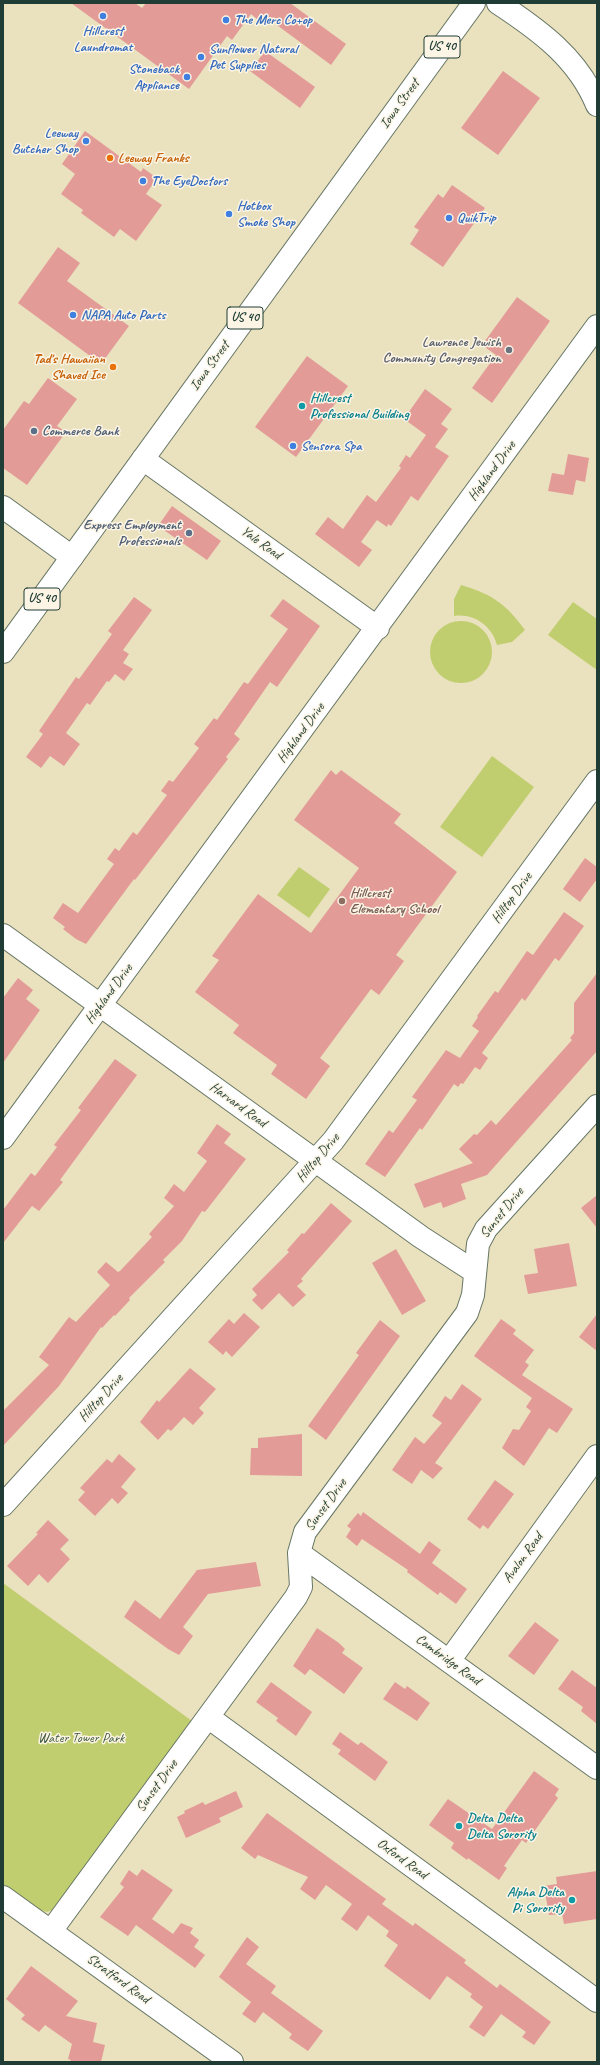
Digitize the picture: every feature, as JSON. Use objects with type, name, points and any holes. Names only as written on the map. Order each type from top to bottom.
[{"type":"main road","name":"Iowa Street","points":[[3,652],[474,3]]},
{"type":"main road","points":[[498,3],[538,30],[561,49],[585,82],[597,105]]},
{"type":"main road","name":"Highland Drive","points":[[3,1138],[378,628],[597,326]]},
{"type":"main road","name":"Yale Road","points":[[143,459],[378,628]]},
{"type":"main road","points":[[3,507],[72,557]]},
{"type":"main road","name":"Hilltop Drive","points":[[3,1505],[316,1162],[376,1085],[597,781]]},
{"type":"main road","name":"Harvard Road","points":[[3,935],[421,1237],[475,1272]]},
{"type":"main road","name":"Sunset Drive","points":[[51,1931],[296,1597],[301,1587],[302,1579],[299,1553],[305,1532],[467,1313],[473,1295],[478,1244],[486,1228],[597,1106]]},
{"type":"main road","name":"Avalon Road","points":[[449,1661],[597,1456]]},
{"type":"main road","name":"Cambridge Road","points":[[299,1553],[597,1768]]},
{"type":"main road","name":"Oxford Road","points":[[208,1717],[597,2002]]},
{"type":"main road","name":"Stratford Road","points":[[3,1897],[232,2062]]},
{"type":"green space","points":[[461,585],[472,588],[498,601],[511,613],[525,630],[512,642],[497,645],[491,632],[481,622],[468,617],[454,616],[454,599]]},
{"type":"green space","points":[[573,602],[597,619],[597,670],[548,635]]},
{"type":"green space","points":[[461,621],[473,623],[483,630],[490,640],[492,652],[490,664],[483,674],[473,681],[461,683],[449,681],[439,674],[432,664],[430,652],[432,640],[439,630],[449,623]]},
{"type":"green space","points":[[492,756],[534,787],[482,857],[440,827]]},
{"type":"green space","points":[[299,867],[330,889],[309,918],[277,895]]},
{"type":"green space","name":"Water Tower Park","points":[[3,1583],[192,1721],[55,1909],[47,1912],[37,1909],[3,1884]]},
{"type":"building","points":[[71,3],[135,3],[142,8],[146,3],[290,3],[346,44],[331,65],[262,14],[258,20],[251,14],[232,40],[227,36],[189,89]]},
{"type":"building","points":[[265,51],[315,87],[300,108],[250,71]]},
{"type":"building","points":[[503,71],[540,98],[498,155],[461,128]]},
{"type":"building","points":[[85,131],[141,172],[143,168],[157,178],[146,194],[162,205],[136,241],[120,229],[114,237],[81,213],[83,210],[61,194],[75,174],[62,164]]},
{"type":"building","name":"QuikTrip","points":[[452,185],[485,208],[443,267],[410,244],[419,230],[414,227],[438,194],[443,198]]},
{"type":"building","name":"NAPA Auto Parts","points":[[58,247],[80,263],[67,281],[129,326],[101,364],[18,303]]},
{"type":"building","name":"Lawrence Jewish Community Congregation","points":[[517,297],[550,321],[492,403],[472,388],[496,355],[482,345]]},
{"type":"building","name":"Hillcrest Professional Building","points":[[307,356],[348,386],[296,457],[255,427]]},
{"type":"building","name":"Commerce Bank","points":[[48,378],[77,399],[57,426],[66,432],[27,485],[3,468],[3,430],[24,401],[29,404]]},
{"type":"building","points":[[425,389],[452,409],[441,424],[448,429],[435,447],[449,456],[418,501],[411,496],[391,526],[388,524],[387,527],[377,520],[361,542],[372,550],[359,567],[315,534],[328,517],[343,529],[367,495],[376,502],[401,468],[399,466],[406,455],[410,458],[426,435],[404,419]]},
{"type":"building","points":[[568,454],[589,458],[585,482],[576,480],[573,495],[548,491],[552,473],[564,475]]},
{"type":"building","name":"Express Employment Professionals","points":[[172,506],[221,541],[207,560],[158,526]]},
{"type":"building","points":[[134,597],[152,610],[123,650],[129,654],[123,663],[133,669],[124,681],[115,674],[109,682],[107,681],[90,705],[87,703],[66,733],[80,744],[64,766],[50,756],[41,768],[26,757],[43,734],[39,731],[76,677],[79,679],[112,634],[108,631]]},
{"type":"building","points":[[283,599],[320,626],[277,687],[270,682],[234,734],[240,739],[226,757],[228,759],[135,880],[134,879],[86,944],[76,939],[63,929],[65,927],[53,918],[63,903],[78,913],[114,864],[107,859],[115,848],[119,851],[133,832],[137,835],[167,795],[161,791],[169,780],[173,782],[199,748],[194,744],[214,718],[217,720],[244,682],[248,684],[288,629],[270,616]]},
{"type":"building","points":[[331,770],[336,775],[341,770],[401,814],[394,823],[457,872],[396,955],[404,961],[379,995],[371,989],[320,1058],[330,1066],[306,1099],[271,1074],[277,1065],[233,1033],[239,1025],[195,992],[219,960],[212,956],[258,894],[311,933],[359,868],[294,820]]},
{"type":"building","points":[[585,858],[597,867],[597,879],[580,902],[563,889]]},
{"type":"building","points":[[564,912],[584,926],[559,961],[555,958],[525,1001],[522,998],[482,1053],[488,1058],[480,1070],[475,1067],[463,1084],[461,1083],[458,1087],[454,1084],[422,1130],[420,1128],[385,1177],[365,1164],[389,1130],[393,1133],[417,1100],[412,1097],[446,1050],[460,1058],[479,1031],[472,1026],[478,1017],[477,1016],[495,991],[498,993],[527,951],[533,955]]},
{"type":"building","points":[[597,973],[597,1051],[487,1175],[461,1184],[466,1199],[443,1208],[441,1202],[424,1208],[414,1184],[473,1163],[459,1149],[474,1134],[477,1135],[491,1120],[496,1125],[572,1040],[570,1038],[574,1033],[574,1003]]},
{"type":"building","points":[[18,978],[33,990],[26,999],[40,1010],[3,1063],[3,998]]},
{"type":"building","points":[[115,1059],[137,1075],[60,1180],[63,1182],[39,1211],[32,1206],[3,1243],[3,1210],[31,1173],[35,1176],[57,1147],[54,1145],[81,1110],[78,1108]]},
{"type":"building","points":[[217,1124],[231,1134],[224,1143],[246,1159],[205,1212],[202,1211],[182,1241],[163,1260],[165,1262],[129,1298],[130,1300],[115,1316],[114,1315],[102,1328],[101,1327],[59,1386],[3,1446],[3,1411],[49,1365],[39,1357],[69,1317],[76,1322],[110,1285],[97,1272],[106,1262],[118,1272],[120,1271],[152,1237],[149,1234],[174,1206],[164,1198],[174,1184],[184,1192],[207,1161],[197,1153]]},
{"type":"building","points":[[597,1195],[597,1228],[581,1208]]},
{"type":"building","points":[[331,1203],[352,1221],[301,1279],[303,1281],[297,1286],[306,1295],[293,1307],[279,1293],[262,1310],[252,1300],[257,1295],[252,1289],[289,1252],[287,1250],[302,1233],[304,1234]]},
{"type":"building","points":[[569,1243],[577,1286],[528,1294],[524,1275],[538,1273],[534,1249]]},
{"type":"building","points":[[396,1249],[426,1301],[402,1315],[372,1263]]},
{"type":"building","points":[[244,1313],[260,1327],[232,1357],[226,1351],[223,1355],[208,1342],[229,1319],[234,1324]]},
{"type":"building","points":[[597,1314],[597,1351],[579,1337]]},
{"type":"building","points":[[501,1319],[516,1330],[513,1334],[534,1350],[525,1362],[529,1365],[522,1375],[573,1409],[557,1433],[549,1428],[524,1466],[502,1448],[513,1429],[519,1430],[531,1411],[526,1407],[532,1398],[474,1356]]},
{"type":"building","points":[[380,1320],[400,1336],[326,1440],[308,1426],[359,1355],[356,1353]]},
{"type":"building","points":[[190,1368],[216,1389],[199,1408],[204,1413],[193,1425],[184,1417],[171,1431],[168,1429],[158,1440],[140,1422],[157,1400],[159,1402]]},
{"type":"building","points":[[462,1384],[482,1399],[435,1463],[443,1468],[433,1479],[421,1470],[412,1484],[392,1470],[415,1437],[424,1444],[442,1423],[432,1416],[445,1396],[451,1400]]},
{"type":"building","points":[[302,1434],[302,1476],[250,1475],[251,1448],[258,1448],[258,1438]]},
{"type":"building","points":[[119,1454],[136,1469],[121,1487],[128,1493],[118,1504],[112,1498],[95,1516],[78,1500],[85,1492],[80,1488],[107,1459],[112,1463]]},
{"type":"building","points":[[495,1480],[514,1494],[488,1529],[483,1525],[480,1529],[467,1519]]},
{"type":"building","points":[[363,1512],[420,1554],[429,1541],[441,1550],[432,1563],[467,1589],[456,1604],[440,1592],[438,1595],[407,1572],[408,1570],[362,1539],[357,1546],[346,1537],[351,1529],[347,1526],[358,1513],[361,1516]]},
{"type":"building","points":[[48,1520],[69,1540],[60,1549],[70,1559],[48,1583],[39,1574],[28,1586],[7,1566],[38,1534],[36,1533]]},
{"type":"building","points":[[256,1562],[261,1586],[208,1594],[183,1627],[193,1636],[179,1655],[168,1649],[124,1617],[135,1600],[160,1619],[197,1570]]},
{"type":"building","points":[[535,1622],[559,1640],[534,1675],[508,1656]]},
{"type":"building","points":[[317,1628],[339,1643],[345,1649],[342,1653],[363,1668],[344,1694],[310,1669],[305,1675],[293,1666]]},
{"type":"building","points":[[572,1670],[597,1688],[597,1724],[581,1711],[583,1707],[558,1689]]},
{"type":"building","points":[[271,1682],[312,1712],[296,1736],[276,1721],[278,1718],[256,1702]]},
{"type":"building","points":[[395,1682],[405,1689],[407,1686],[430,1703],[417,1721],[383,1699]]},
{"type":"building","points":[[340,1732],[358,1745],[361,1742],[388,1762],[375,1781],[338,1754],[341,1750],[332,1744]]},
{"type":"building","name":"Delta Delta Delta Sorority","points":[[534,1771],[559,1789],[555,1795],[558,1798],[526,1843],[522,1840],[504,1866],[507,1868],[499,1880],[451,1848],[454,1843],[429,1825],[448,1799],[492,1829]]},
{"type":"building","points":[[236,1791],[243,1807],[219,1818],[221,1822],[186,1838],[177,1817],[185,1813],[184,1811],[203,1802],[205,1805]]},
{"type":"building","points":[[267,1813],[386,1899],[382,1904],[413,1926],[415,1923],[466,1960],[464,1963],[497,1988],[500,1984],[551,2022],[534,2045],[522,2037],[526,2032],[501,2014],[484,2037],[469,2027],[483,2007],[470,1997],[472,1994],[447,1976],[430,2000],[384,1966],[398,1945],[386,1936],[389,1931],[368,1915],[357,1931],[341,1919],[352,1904],[326,1885],[315,1900],[300,1889],[308,1877],[258,1855],[255,1859],[241,1848]]},
{"type":"building","points":[[142,1869],[173,1890],[152,1919],[173,1934],[181,1923],[193,1928],[190,1933],[199,1940],[194,1947],[205,1955],[195,1968],[136,1925],[128,1936],[100,1917],[124,1887],[120,1884],[129,1870],[137,1876]]},
{"type":"building","name":"Alpha Delta Pi Sorority","points":[[597,1871],[597,1919],[564,1924],[562,1914],[549,1915],[544,1886],[557,1884],[556,1877]]},
{"type":"building","points":[[247,1937],[259,1947],[246,1964],[276,1986],[271,1993],[323,2031],[308,2051],[289,2038],[292,2034],[263,2012],[255,2023],[242,2014],[251,2002],[219,1977]]},
{"type":"building","points":[[31,1966],[78,2001],[66,2016],[97,2023],[93,2042],[105,2045],[101,2062],[70,2062],[71,2060],[68,2059],[72,2044],[45,2025],[39,2032],[21,2019],[25,2015],[6,1999]]},
{"type":"place","name":"Hillcrest Laundromat","points":[[103,16]]},
{"type":"place","name":"The Merc Co+op","points":[[226,20]]},
{"type":"place","name":"Sunflower Natural Pet Supplies","points":[[201,57]]},
{"type":"place","name":"Stoneback Appliance","points":[[187,77]]},
{"type":"place","name":"Leeway Butcher Shop","points":[[86,141]]},
{"type":"place","name":"Leeway Franks","points":[[110,158]]},
{"type":"place","name":"The EyeDoctors","points":[[143,181]]},
{"type":"place","name":"Hotbox Smoke Shop","points":[[229,214]]},
{"type":"place","name":"QuikTrip","points":[[449,218]]},
{"type":"place","name":"NAPA Auto Parts","points":[[73,315]]},
{"type":"place","name":"Lawrence Jewish Community Congregation","points":[[509,350]]},
{"type":"place","name":"Tad's Hawaiian Shaved Ice","points":[[113,367]]},
{"type":"place","name":"Hillcrest Professional Building","points":[[302,406]]},
{"type":"place","name":"Commerce Bank","points":[[34,431]]},
{"type":"place","name":"Sensora Spa","points":[[293,446]]},
{"type":"place","name":"Express Employment Professionals","points":[[189,533]]},
{"type":"place","name":"Hillcrest Elementary School","points":[[342,901]]},
{"type":"place","name":"Delta Delta Delta Sorority","points":[[459,1826]]},
{"type":"place","name":"Alpha Delta Pi Sorority","points":[[572,1900]]}]
